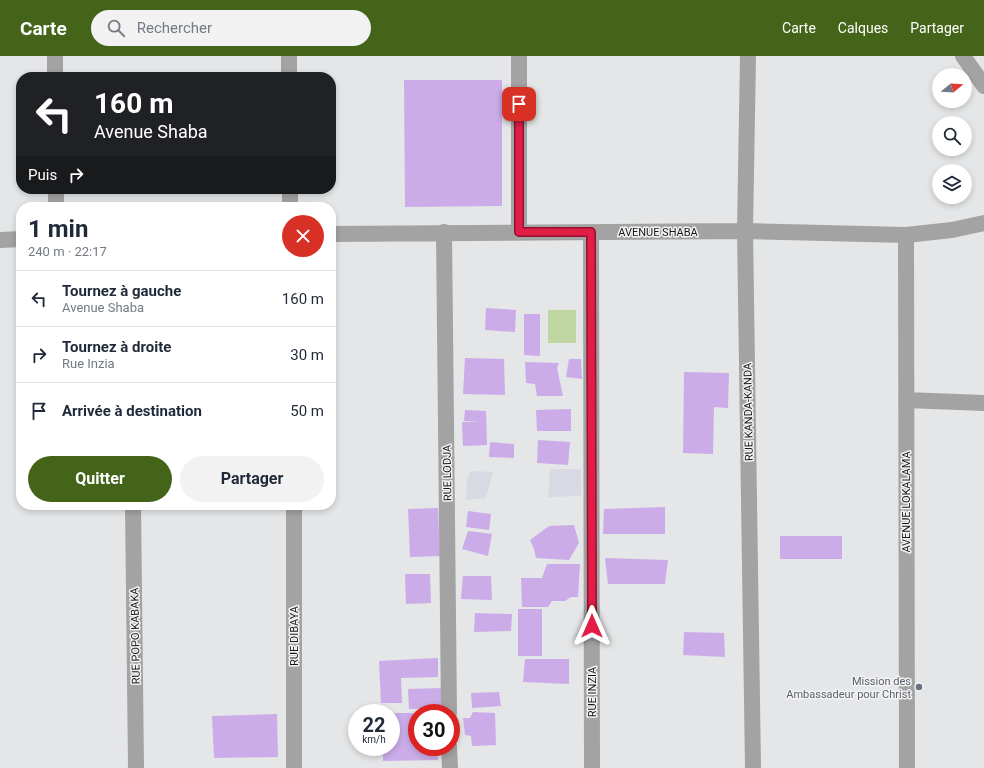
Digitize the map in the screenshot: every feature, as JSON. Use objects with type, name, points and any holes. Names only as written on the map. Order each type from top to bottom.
[{"type":"street","points":[[55,56],[55,72]]},
{"type":"street","points":[[289,56],[289,72]]},
{"type":"street","points":[[519,56],[519,232]]},
{"type":"street","name":"RUE KANDA-KANDA","points":[[748,56],[745,231],[753,768]]},
{"type":"street","points":[[963,56],[984,86]]},
{"type":"street","name":"AVENUE SHABA","points":[[336,234],[745,231],[906,235],[952,230],[984,223]]},
{"type":"street","name":"RUE LODJA","points":[[444,232],[449,704]]},
{"type":"street","name":"RUE INZIA","points":[[591,232],[592,768]]},
{"type":"street","name":"AVENUE LOKALAMA","points":[[906,235],[907,768]]},
{"type":"street","points":[[0,240],[16,239]]},
{"type":"street","points":[[906,400],[984,403]]},
{"type":"street","name":"RUE POPO KABAKA","points":[[133,510],[136,768]]},
{"type":"street","name":"RUE DIBAYA","points":[[294,510],[294,768]]},
{"type":"street","points":[[449,756],[450,768]]},
{"type":"shaded area","points":[[550,469],[581,469],[581,496],[548,497]]},
{"type":"shaded area","points":[[471,471],[493,472],[486,498],[466,500],[467,479]]},
{"type":"green space","points":[[548,310],[576,310],[576,343],[548,343]]},
{"type":"building","points":[[404,80],[502,80],[502,206],[405,207]]},
{"type":"building","points":[[486,308],[516,310],[515,332],[485,330]]},
{"type":"building","points":[[524,314],[540,314],[540,356],[524,355]]},
{"type":"building","points":[[465,358],[504,359],[505,395],[463,394]]},
{"type":"building","points":[[569,359],[581,359],[582,379],[566,377]]},
{"type":"building","points":[[525,362],[559,363],[557,368],[563,396],[537,396],[535,384],[526,383]]},
{"type":"building","points":[[684,372],[729,373],[728,408],[714,407],[713,454],[683,453]]},
{"type":"building","points":[[571,409],[571,431],[537,431],[536,410]]},
{"type":"building","points":[[465,410],[486,411],[487,445],[463,446],[462,422],[481,422],[464,421]]},
{"type":"building","points":[[538,440],[570,442],[568,465],[537,463]]},
{"type":"building","points":[[490,442],[514,444],[514,458],[489,457]]},
{"type":"building","points":[[665,507],[665,534],[603,534],[604,509]]},
{"type":"building","points":[[438,508],[440,556],[410,557],[408,509]]},
{"type":"building","points":[[468,511],[491,514],[489,530],[466,527]]},
{"type":"building","points":[[574,525],[579,543],[569,560],[536,558],[530,540],[549,526]]},
{"type":"building","points":[[468,531],[492,534],[488,556],[462,549]]},
{"type":"building","points":[[780,536],[842,536],[842,559],[780,559]]},
{"type":"building","points":[[605,558],[668,560],[665,584],[608,584]]},
{"type":"building","points":[[547,564],[580,564],[578,597],[571,597],[565,601],[552,601],[548,607],[522,607],[521,578],[542,578]]},
{"type":"building","points":[[405,574],[430,574],[431,603],[406,604]]},
{"type":"building","points":[[463,576],[491,576],[492,600],[461,599]]},
{"type":"building","points":[[518,609],[542,609],[542,656],[518,656]]},
{"type":"building","points":[[475,613],[512,614],[511,631],[474,632]]},
{"type":"building","points":[[684,632],[724,633],[725,657],[683,655]]},
{"type":"building","points":[[438,658],[438,677],[401,678],[402,703],[381,703],[379,661]]},
{"type":"building","points":[[525,659],[569,659],[569,684],[523,682]]},
{"type":"building","points":[[441,688],[442,704],[409,704],[408,689]]},
{"type":"building","points":[[499,692],[501,706],[472,708],[471,693]]},
{"type":"building","points":[[473,712],[495,713],[496,745],[472,746],[471,736],[465,735],[463,718],[470,718]]},
{"type":"building","points":[[400,713],[408,713],[408,756],[438,756],[438,760],[383,761],[383,756],[400,756]]},
{"type":"building","points":[[277,714],[278,757],[214,758],[212,716]]},
{"type":"place","name":"Mission des Ambassadeur pour Christ","points":[[919,687]]},
{"type":"route","points":[[519,104],[519,232],[591,232],[592,626]]}]
